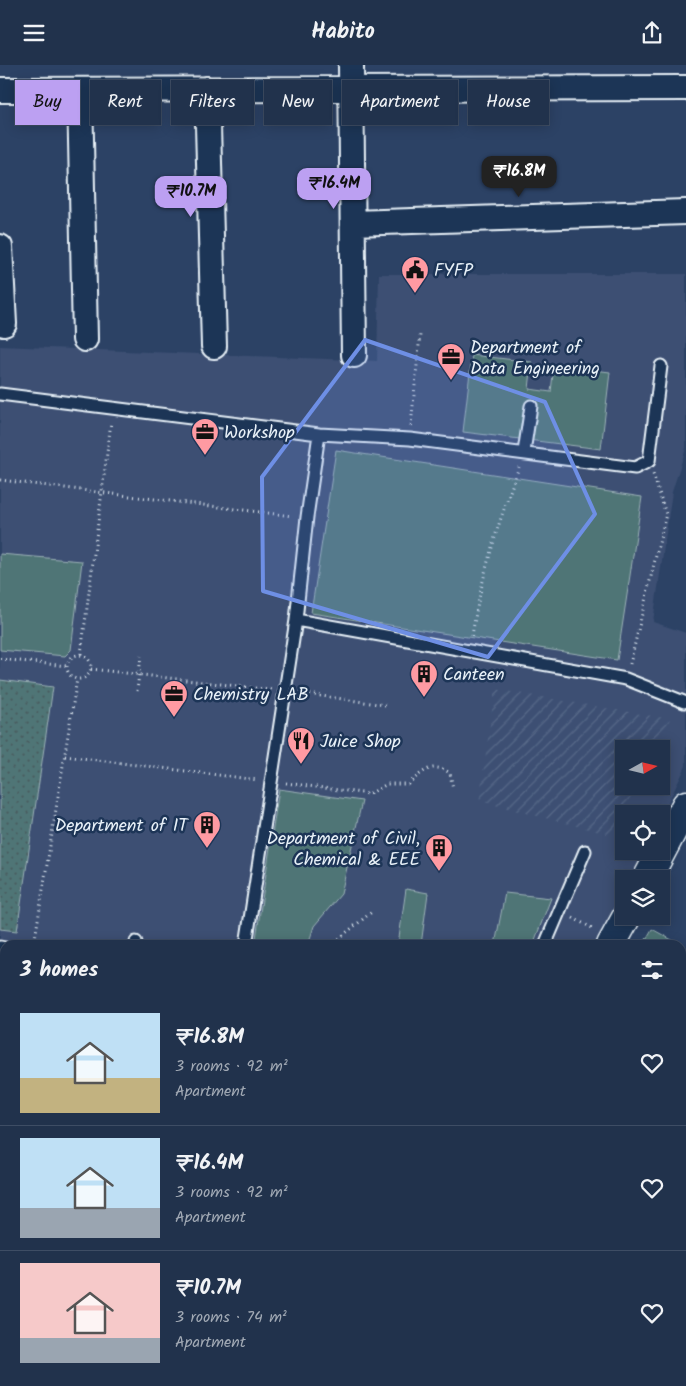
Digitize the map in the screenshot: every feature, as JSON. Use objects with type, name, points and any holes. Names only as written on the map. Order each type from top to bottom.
[{"type":"street","points":[[351,65],[351,80]]},
{"type":"street","points":[[458,89],[686,88]]},
{"type":"street","points":[[85,339],[80,90],[171,89]]},
{"type":"street","points":[[254,89],[342,89]]},
{"type":"street","points":[[0,90],[15,90]]},
{"type":"street","points":[[208,125],[214,346]]},
{"type":"street","points":[[352,125],[354,355]]},
{"type":"street","points":[[354,223],[686,212]]},
{"type":"street","points":[[0,247],[4,324]]},
{"type":"street","points":[[652,870],[686,805]]},
{"type":"street","points":[[617,940],[623,925]]},
{"type":"lane","points":[[0,394],[320,434],[410,439],[524,452],[635,469],[649,461],[661,366]]},
{"type":"lane","points":[[524,452],[531,406]]},
{"type":"lane","points":[[247,940],[296,620],[307,517],[320,434]]},
{"type":"lane","points":[[296,620],[626,679],[684,702]]},
{"type":"lane","points":[[547,940],[585,851]]},
{"type":"path","points":[[410,439],[420,335]]},
{"type":"path","points":[[81,654],[113,409]]},
{"type":"path","points":[[470,651],[478,599],[498,522],[524,452]]},
{"type":"path","points":[[626,679],[666,514],[649,461]]},
{"type":"path","points":[[0,480],[307,517]]},
{"type":"path","points":[[77,679],[68,673],[67,666],[70,658],[81,654]]},
{"type":"path","points":[[77,679],[88,675],[91,669],[90,661],[81,654]]},
{"type":"path","points":[[137,691],[141,655]]},
{"type":"path","points":[[0,659],[67,666]]},
{"type":"path","points":[[91,669],[284,691],[385,705]]},
{"type":"path","points":[[35,940],[77,679]]},
{"type":"path","points":[[65,756],[369,794],[387,784],[408,784],[426,769],[441,767],[450,773],[453,789]]},
{"type":"path","points":[[560,910],[609,940]]},
{"type":"path","points":[[337,940],[373,911]]},
{"type":"highlighted area","points":[[365,340],[545,402],[595,514],[488,657],[263,591],[262,477]]},
{"type":"shaded area","points":[[379,274],[686,274],[686,448],[672,492],[653,622],[686,633],[686,766],[667,805],[615,805],[615,860],[640,860],[635,870],[615,870],[615,912],[601,940],[0,940],[0,346],[377,361]]},
{"type":"shaded area","points":[[495,689],[670,719],[660,740],[615,740],[615,795],[631,795],[626,805],[615,805],[615,827],[611,835],[479,801]]},
{"type":"green space","points":[[472,355],[532,362],[529,389],[551,392],[554,365],[610,372],[601,449],[463,432]]},
{"type":"green space","points":[[336,450],[642,497],[617,660],[311,613]]},
{"type":"green space","points":[[0,554],[82,561],[71,650],[65,656],[0,650]]},
{"type":"green space","points":[[0,680],[53,687],[17,931],[0,929]]},
{"type":"green space","points":[[279,789],[362,801],[341,894],[314,926],[310,940],[256,940]]},
{"type":"green space","points":[[406,889],[428,893],[422,940],[399,940]]},
{"type":"green space","points":[[505,893],[551,898],[535,940],[496,940]]},
{"type":"green space","points":[[652,929],[672,940],[646,940]]},
{"type":"place","name":"FYFP","points":[[415,294]]},
{"type":"place","name":"Department of Data Engineering","points":[[451,381]]},
{"type":"place","name":"Workshop","points":[[205,456]]},
{"type":"place","name":"Canteen","points":[[424,698]]},
{"type":"place","name":"Chemistry LAB","points":[[174,718]]},
{"type":"place","name":"Juice Shop","points":[[301,765]]},
{"type":"place","name":"Department of IT","points":[[207,849]]},
{"type":"place","name":"Department of Civil, Chemical & EEE","points":[[439,872]]}]
